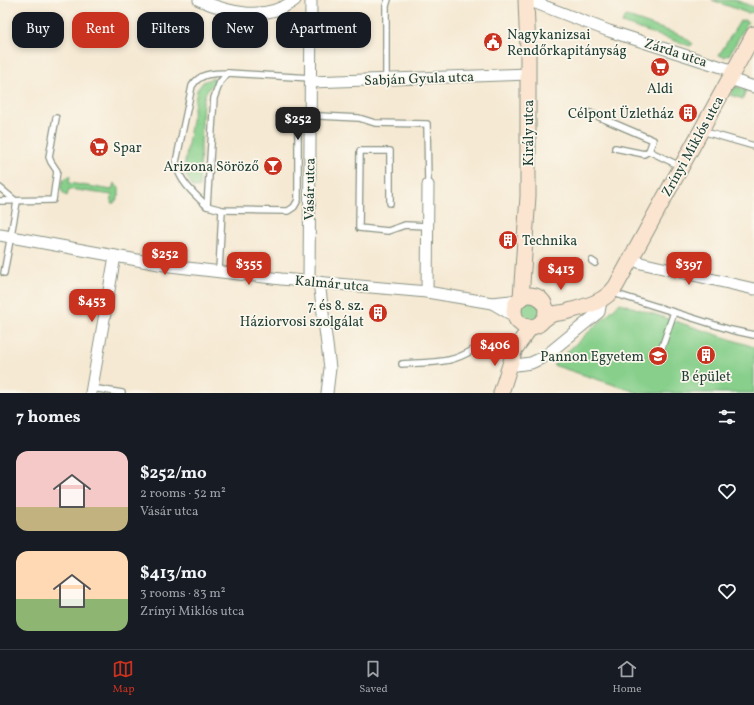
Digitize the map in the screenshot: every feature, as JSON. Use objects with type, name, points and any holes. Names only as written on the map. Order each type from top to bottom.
[{"type":"main road","name":"Király utca","points":[[520,299],[524,266],[528,196],[527,0]]},
{"type":"main road","name":"Zrínyi Miklós utca","points":[[611,290],[632,259],[681,166],[754,34]]},
{"type":"main road","name":"Király utca","points":[[524,266],[529,285],[541,300]]},
{"type":"main road","points":[[526,321],[555,312],[569,311],[611,290]]},
{"type":"main road","points":[[526,321],[514,309],[520,299],[529,295],[541,300],[576,308]]},
{"type":"main road","points":[[501,393],[515,365],[515,349],[526,321],[546,312],[541,300]]},
{"type":"street","points":[[199,0],[227,10],[251,14],[287,6],[295,0]]},
{"type":"street","name":"Vásár utca","points":[[311,0],[310,116],[314,282],[330,368],[327,393]]},
{"type":"street","name":"Zárda utca","points":[[527,0],[732,75],[754,87]]},
{"type":"street","name":"Sabján Gyula utca","points":[[311,80],[386,80],[528,74]]},
{"type":"street","points":[[427,292],[428,185]]},
{"type":"street","name":"Kalmár utca","points":[[5,236],[115,256],[219,271],[314,282],[427,292],[492,303],[520,299]]},
{"type":"street","points":[[92,390],[115,256]]},
{"type":"street","points":[[632,259],[641,263],[754,289]]},
{"type":"street","points":[[515,365],[538,360],[560,346],[599,312],[611,290]]},
{"type":"street","name":"Kalmár utca","points":[[492,303],[526,321]]},
{"type":"lane","points":[[386,80],[386,6],[388,0]]},
{"type":"lane","points":[[207,206],[214,98],[220,82],[228,73]]},
{"type":"lane","points":[[311,80],[228,73],[205,74],[197,79],[192,86],[176,162],[178,173],[183,181],[207,206],[222,210],[288,211],[294,207],[298,200],[298,118],[300,115],[360,118],[375,123],[427,124],[428,185]]},
{"type":"lane","points":[[590,113],[653,140],[649,152]]},
{"type":"lane","points":[[0,202],[53,200],[57,171],[51,162],[50,157],[56,118]]},
{"type":"lane","points":[[700,131],[754,146]]},
{"type":"lane","points":[[615,148],[644,154],[649,152],[681,166]]},
{"type":"lane","points":[[390,203],[390,151],[360,151],[359,228],[388,231],[405,225],[428,226]]},
{"type":"lane","points":[[0,188],[17,202]]},
{"type":"lane","points":[[4,273],[5,236],[17,202]]},
{"type":"lane","points":[[219,271],[222,210]]},
{"type":"lane","points":[[611,290],[674,312],[754,336]]},
{"type":"lane","points":[[658,359],[674,312]]},
{"type":"lane","points":[[402,364],[448,360],[487,344],[496,344],[515,349]]},
{"type":"lane","points":[[92,390],[122,393]]},
{"type":"green space","points":[[712,0],[735,0],[754,7],[754,12],[747,13]]},
{"type":"green space","points":[[625,16],[683,36],[693,44],[690,46],[622,23]]},
{"type":"green space","points":[[744,20],[748,22],[729,55],[724,57],[719,55],[740,21]]},
{"type":"green space","points":[[213,78],[215,81],[206,92],[203,101],[199,188],[193,187],[184,168],[197,90],[203,82]]},
{"type":"green space","points":[[735,86],[746,90],[743,99],[730,95]]},
{"type":"green space","points":[[70,176],[69,183],[112,190],[114,183],[119,188],[119,196],[114,203],[111,203],[112,195],[69,189],[67,196],[62,191],[61,185],[67,177]]},
{"type":"green space","points":[[530,301],[537,304],[540,311],[537,318],[530,321],[523,318],[520,311],[523,304]]},
{"type":"green space","name":"Pannon Egyetem","points":[[620,303],[754,347],[754,393],[639,393],[553,365]]},
{"type":"place","name":"Nagykanizsai Rendőrkapitányság","points":[[493,42]]},
{"type":"place","name":"Aldi","points":[[660,67]]},
{"type":"place","name":"Célpont Üzletház","points":[[688,113]]},
{"type":"place","name":"Spar","points":[[99,147]]},
{"type":"place","name":"Arizona Söröző","points":[[273,166]]},
{"type":"place","name":"Technika","points":[[508,240]]},
{"type":"place","name":"7. és 8. sz. Háziorvosi szolgálat","points":[[378,313]]},
{"type":"place","name":"B épület","points":[[706,355]]},
{"type":"place","name":"Pannon Egyetem","points":[[658,356]]}]
